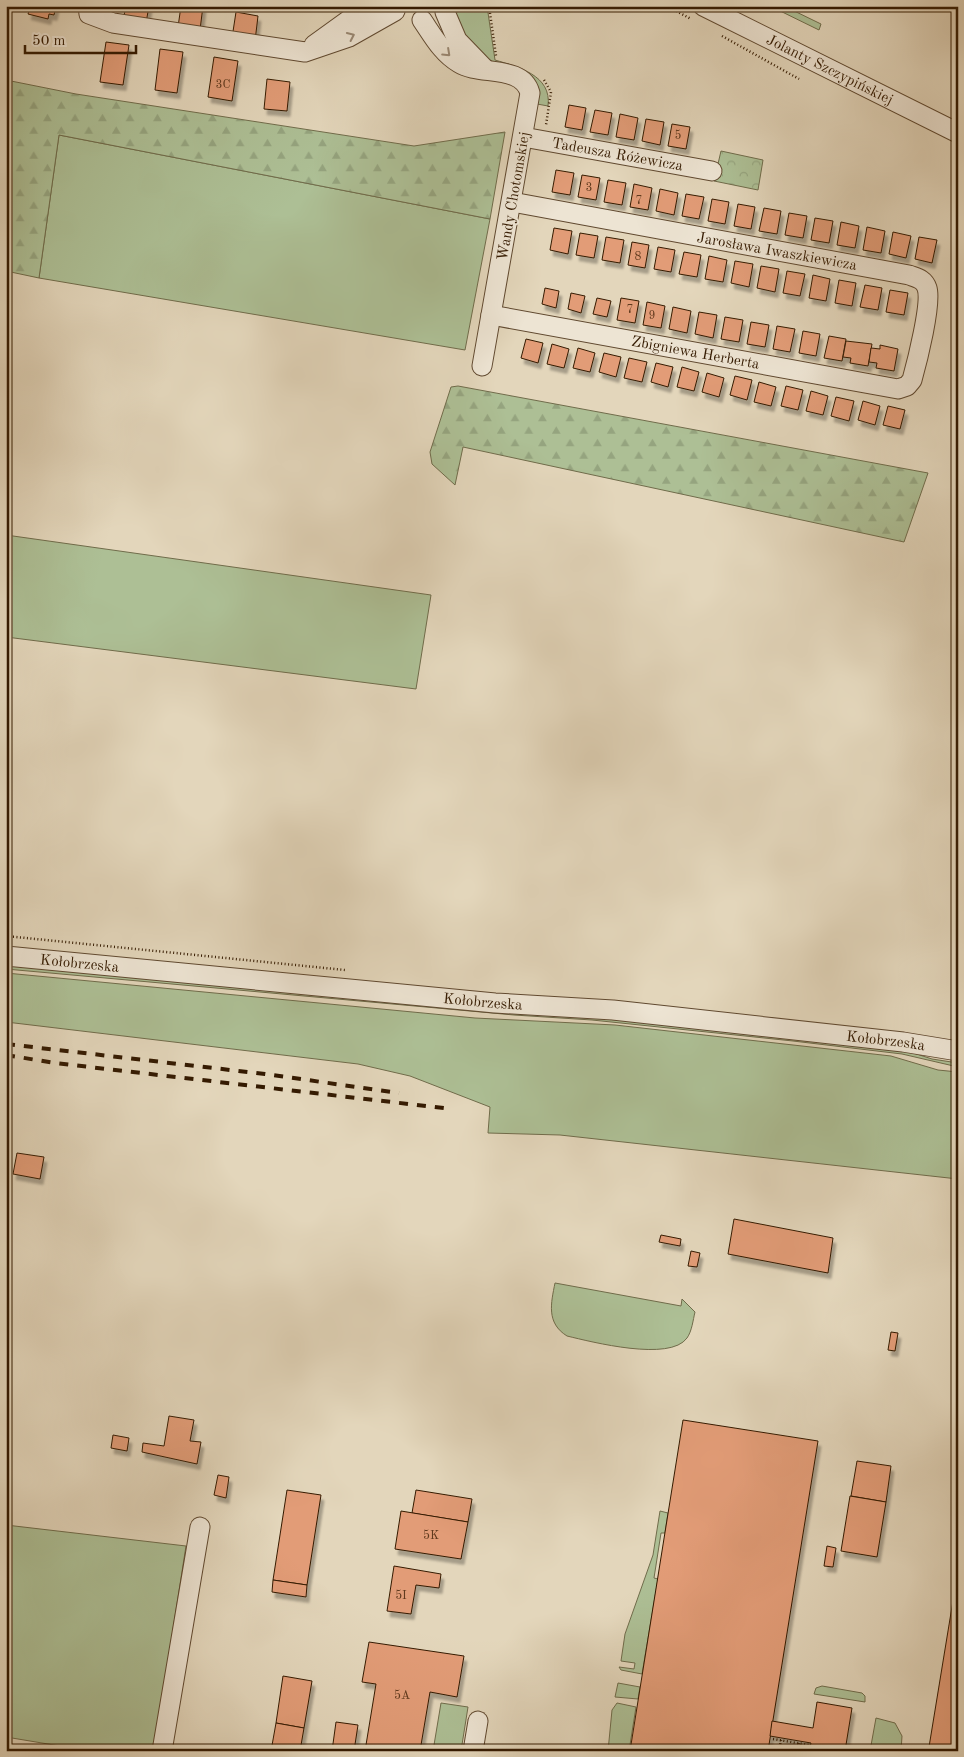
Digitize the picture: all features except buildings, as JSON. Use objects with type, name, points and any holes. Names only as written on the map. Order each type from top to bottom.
[{"type":"street","points":[[88,6],[88,14],[113,23],[305,52],[349,37],[393,8],[407,18],[422,20],[448,9],[457,40],[485,69]]},
{"type":"street","points":[[305,52],[368,6]]},
{"type":"street","name":"Jolanty Szczypińskiej","points":[[699,14],[958,133]]},
{"type":"street","points":[[422,20],[448,55],[470,68],[485,69]]},
{"type":"street","name":"Wandy Chotomskiej","points":[[482,366],[530,93],[521,80],[485,69]]},
{"type":"street","name":"Tadeusza Różewicza","points":[[523,138],[712,171]]},
{"type":"street","name":"Jarosława Iwaszkiewicza","points":[[512,202],[909,275],[921,279],[926,287],[928,296],[916,366],[908,386],[898,389]]},
{"type":"street","name":"Zbigniewa Herberta","points":[[491,315],[898,389]]},
{"type":"street","name":"Kołobrzeska","points":[[6,956],[495,1003],[613,1010],[903,1042],[958,1050]]},
{"type":"street","points":[[162,1751],[200,1527]]},
{"type":"street","points":[[473,1751],[478,1721]]},
{"type":"path","points":[[667,6],[699,14]]},
{"type":"path","points":[[722,36],[800,79]]},
{"type":"path","points":[[773,1739],[809,1745]]},
{"type":"path","points":[[779,1751],[781,1740]]},
{"type":"path","points":[[798,1751],[799,1743]]},
{"type":"green space","points":[[459,6],[487,6],[495,60],[523,69],[539,80],[545,87],[548,95],[548,106],[537,104],[499,65],[470,49],[455,18]]},
{"type":"green space","points":[[770,6],[784,6],[821,24],[819,30]]},
{"type":"green space","points":[[6,80],[76,94],[414,146],[505,132],[490,219],[59,135],[39,278],[6,271]]},
{"type":"green space","points":[[59,135],[490,219],[465,350],[39,278]]},
{"type":"green space","points":[[721,151],[763,160],[758,190],[714,181]]},
{"type":"green space","points":[[458,386],[928,473],[904,542],[463,447],[455,485],[432,464],[430,452],[451,387]]},
{"type":"green space","points":[[6,535],[431,595],[416,689],[6,637]]},
{"type":"green space","points":[[6,964],[567,1014],[904,1050],[932,1059],[958,1063],[958,1067],[902,1054],[793,1041],[592,1020],[514,1015],[6,969]]},
{"type":"green space","points":[[6,973],[475,1018],[615,1025],[891,1056],[938,1070],[958,1072],[958,1179],[560,1135],[488,1133],[490,1107],[410,1076],[358,1064],[6,1022]]},
{"type":"green space","points":[[555,1283],[681,1306],[682,1299],[695,1312],[690,1332],[687,1338],[678,1345],[665,1349],[611,1346],[567,1336],[560,1331],[553,1319],[552,1298]]},
{"type":"green space","points":[[660,1511],[668,1513],[665,1533],[661,1533],[654,1578],[658,1579],[642,1674],[621,1670],[619,1667],[634,1669],[635,1663],[621,1661],[625,1634],[653,1555]]},
{"type":"green space","points":[[6,1525],[186,1546],[154,1751],[90,1751],[6,1737]]},
{"type":"green space","points":[[618,1683],[640,1687],[638,1699],[615,1697]]},
{"type":"green space","points":[[822,1686],[862,1693],[865,1696],[865,1702],[814,1694],[816,1688]]},
{"type":"green space","points":[[441,1703],[468,1707],[461,1751],[433,1751]]},
{"type":"green space","points":[[617,1703],[636,1707],[629,1751],[608,1751],[612,1710]]},
{"type":"green space","points":[[876,1718],[895,1723],[902,1736],[901,1751],[870,1751]]},
{"type":"railway","points":[[6,1044],[265,1074],[399,1093]]},
{"type":"railway","points":[[6,1055],[55,1063],[452,1109]]}]
